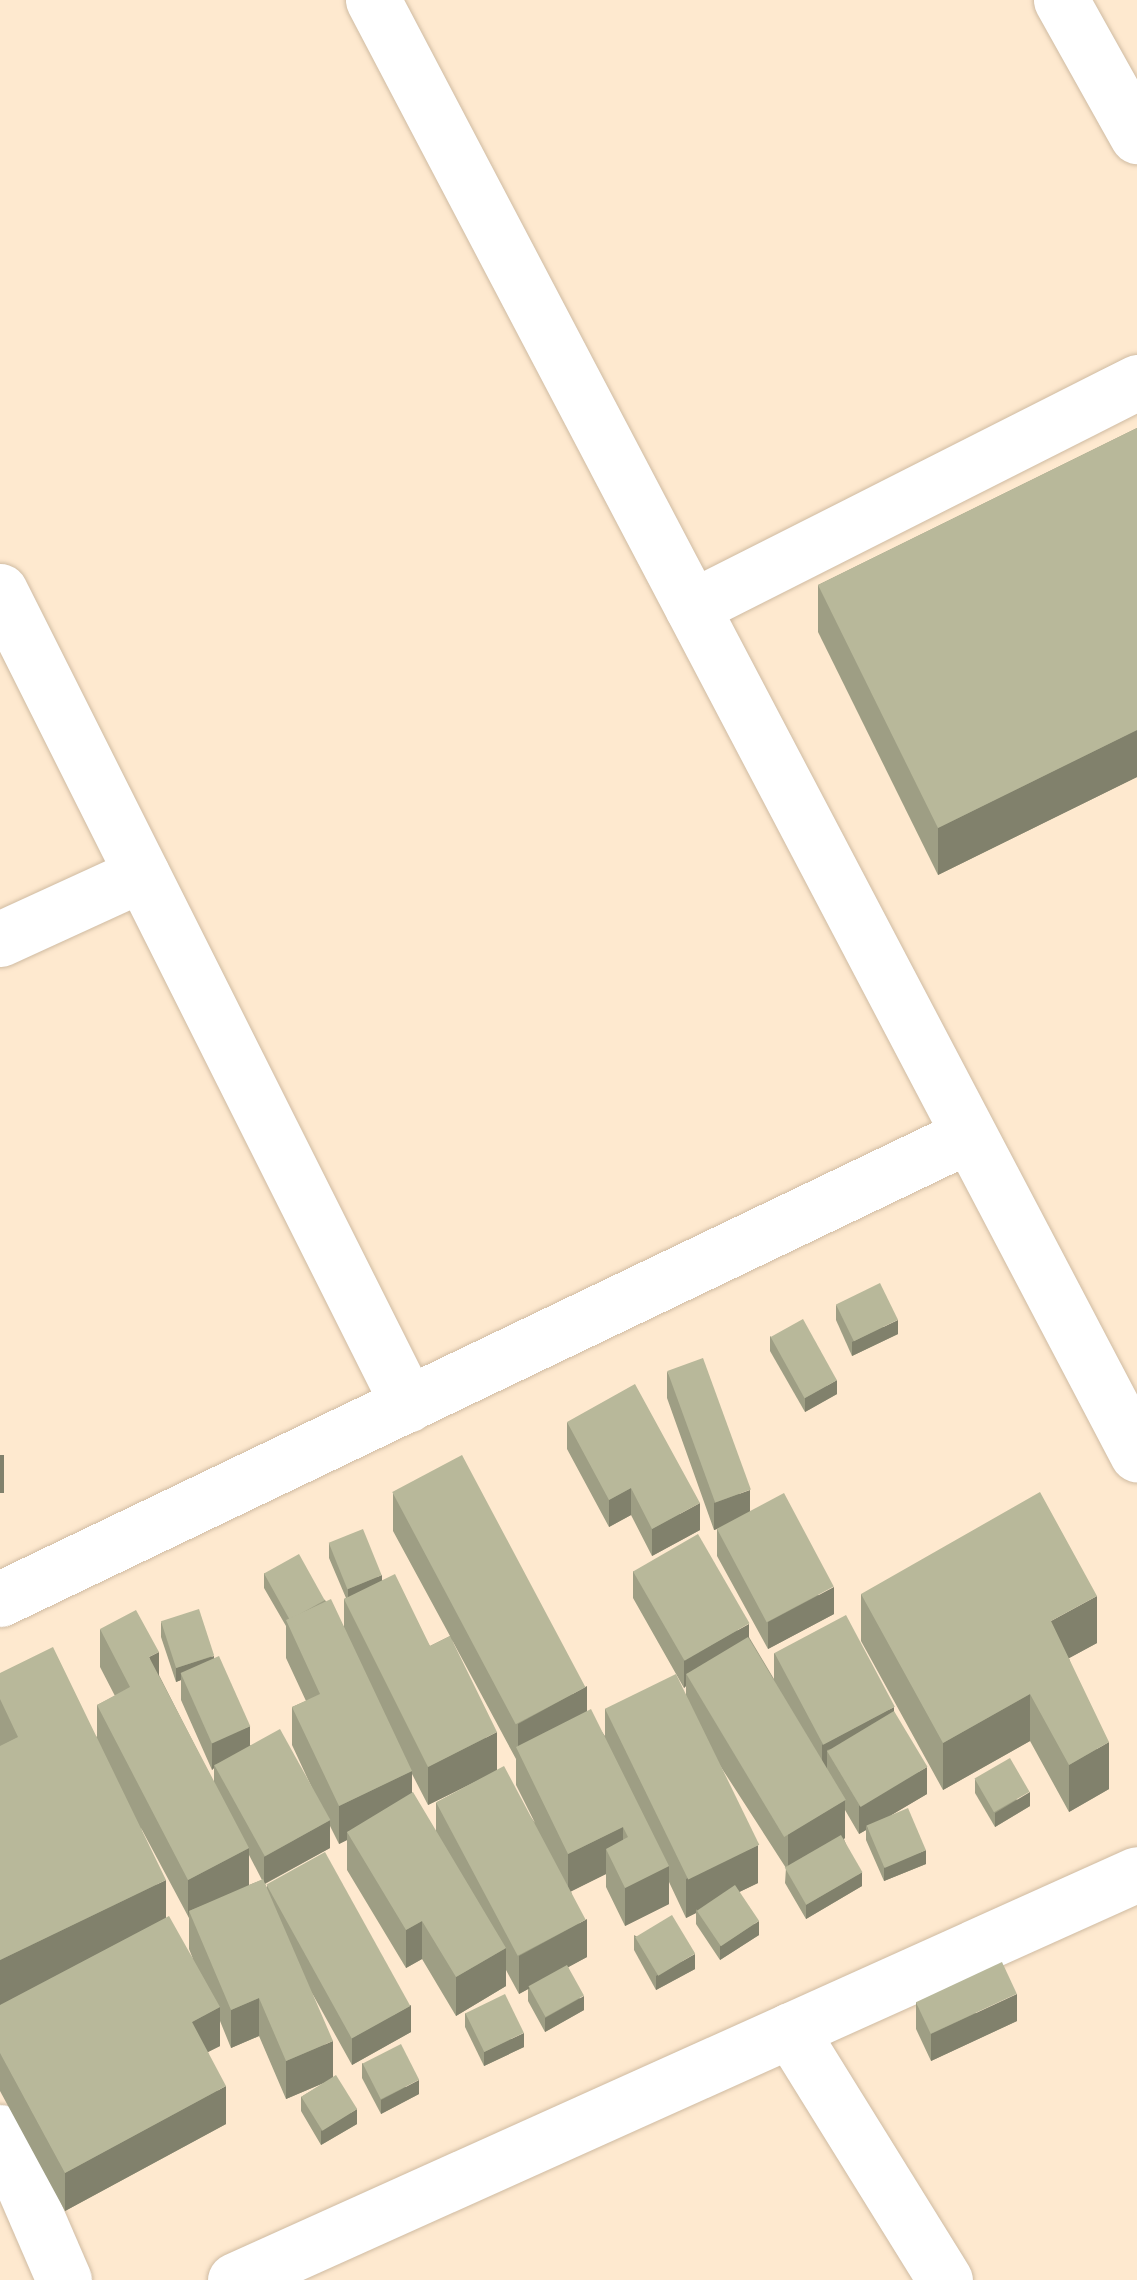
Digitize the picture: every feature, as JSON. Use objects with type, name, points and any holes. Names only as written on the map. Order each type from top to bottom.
[{"type":"street","points":[[373,0],[1137,1454]]},
{"type":"street","points":[[1061,0],[1137,136]]},
{"type":"street","points":[[692,607],[1137,382]]},
{"type":"street","points":[[0,591],[408,1404]]},
{"type":"street","points":[[0,938],[142,874]]},
{"type":"street","points":[[0,1599],[969,1135]]},
{"type":"street","points":[[234,2280],[1137,1874]]},
{"type":"street","points":[[790,2030],[944,2280]]},
{"type":"street","points":[[0,2132],[64,2280]]},
{"type":"building","points":[[1137,428],[1137,730],[938,828],[818,585]]},
{"type":"building","points":[[880,1283],[898,1320],[854,1341],[836,1304]]},
{"type":"building","points":[[803,1319],[837,1380],[805,1398],[771,1337]]},
{"type":"building","points":[[703,1358],[751,1490],[715,1503],[667,1371]]},
{"type":"building","points":[[635,1384],[700,1503],[652,1529],[631,1488],[609,1500],[567,1422]]},
{"type":"building","points":[[462,1455],[585,1687],[516,1724],[392,1492]]},
{"type":"building","points":[[1040,1492],[1097,1596],[1051,1621],[1109,1742],[1069,1765],[1030,1694],[943,1743],[861,1594]]},
{"type":"building","points":[[784,1493],[834,1587],[767,1622],[717,1529]]},
{"type":"building","points":[[363,1529],[382,1575],[347,1589],[329,1543]]},
{"type":"building","points":[[698,1534],[750,1623],[685,1661],[633,1572]]},
{"type":"building","points":[[299,1554],[325,1600],[290,1620],[264,1573]]},
{"type":"building","points":[[395,1574],[430,1646],[450,1636],[497,1732],[428,1767],[344,1599]]},
{"type":"building","points":[[331,1599],[412,1771],[339,1806],[292,1707],[320,1694],[286,1620]]},
{"type":"building","points":[[199,1609],[214,1656],[176,1668],[161,1621]]},
{"type":"building","points":[[136,1610],[159,1652],[149,1657],[249,1848],[188,1880],[97,1705],[130,1687],[100,1629]]},
{"type":"building","points":[[846,1615],[895,1707],[823,1745],[774,1653]]},
{"type":"building","points":[[748,1637],[846,1800],[784,1837],[686,1674]]},
{"type":"building","points":[[53,1647],[166,1880],[0,1960],[0,1746],[18,1737],[0,1699],[0,1673]]},
{"type":"building","points":[[219,1656],[250,1726],[212,1743],[181,1673]]},
{"type":"building","points":[[676,1674],[759,1845],[688,1879],[605,1709]]},
{"type":"building","points":[[591,1709],[669,1866],[625,1888],[606,1849],[628,1837],[623,1827],[568,1854],[516,1747]]},
{"type":"building","points":[[894,1711],[927,1767],[861,1807],[827,1751]]},
{"type":"building","points":[[280,1729],[330,1820],[265,1856],[214,1765]]},
{"type":"building","points":[[1010,1758],[1030,1792],[994,1812],[974,1778]]},
{"type":"building","points":[[504,1766],[586,1920],[518,1956],[436,1802]]},
{"type":"building","points":[[413,1792],[506,1948],[456,1977],[422,1921],[406,1930],[347,1832]]},
{"type":"building","points":[[908,1808],[926,1850],[885,1868],[867,1826]]},
{"type":"building","points":[[841,1835],[862,1872],[806,1905],[785,1867]]},
{"type":"building","points":[[325,1852],[410,2006],[352,2038],[266,1884]]},
{"type":"building","points":[[263,1879],[333,2041],[286,2061],[259,1998],[231,2010],[189,1911]]},
{"type":"building","points":[[735,1885],[759,1921],[721,1946],[697,1911]]},
{"type":"building","points":[[672,1915],[695,1954],[658,1976],[635,1937]]},
{"type":"building","points":[[169,1916],[220,2007],[192,2022],[226,2086],[65,2173],[0,2053],[0,2005]]},
{"type":"building","points":[[1002,1962],[1017,1994],[931,2034],[916,2002]]},
{"type":"building","points":[[567,1965],[584,1996],[545,2017],[529,1986]]},
{"type":"building","points":[[505,1994],[524,2033],[484,2052],[465,2013]]},
{"type":"building","points":[[401,2044],[419,2080],[381,2099],[363,2064]]},
{"type":"building","points":[[336,2075],[357,2109],[322,2131],[301,2097]]}]
